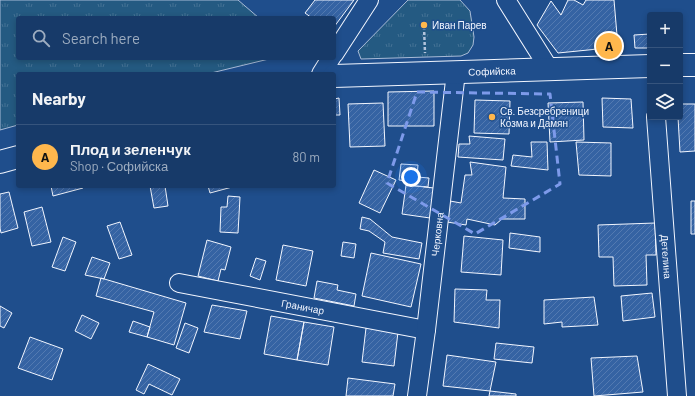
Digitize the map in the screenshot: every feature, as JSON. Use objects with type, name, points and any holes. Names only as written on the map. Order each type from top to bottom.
[{"type":"street","points":[[336,51],[368,0]]},
{"type":"street","points":[[506,0],[550,70]]},
{"type":"street","points":[[322,72],[330,60]]},
{"type":"street","points":[[683,65],[695,65]]},
{"type":"street","name":"Софийска","points":[[336,76],[647,66]]},
{"type":"street","name":"Черковна","points":[[417,396],[456,72]]},
{"type":"street","name":"Детелина","points":[[656,120],[677,396]]},
{"type":"street","points":[[0,162],[16,158]]},
{"type":"street","name":"Граничар","points":[[179,283],[426,330]]},
{"type":"path","points":[[424,27],[425,59]]},
{"type":"highlighted area","points":[[417,92],[550,94],[560,184],[475,234],[387,183]]},
{"type":"green space","points":[[0,0],[238,0],[257,16],[16,16],[16,60],[265,60],[215,72],[16,72],[16,126],[0,130]]},
{"type":"green space","points":[[408,0],[460,0],[470,11],[474,37],[473,45],[468,53],[461,56],[361,59],[358,51]]},
{"type":"building","points":[[315,0],[354,0],[336,24],[336,16],[309,16],[305,13]]},
{"type":"building","points":[[568,0],[574,0],[583,5],[586,0],[614,0],[618,47],[558,53],[537,25],[551,1],[561,15]]},
{"type":"building","points":[[647,34],[647,48],[635,48],[634,35]]},
{"type":"building","points":[[434,91],[434,126],[388,126],[388,92]]},
{"type":"building","points":[[339,98],[340,115],[336,115],[336,99]]},
{"type":"building","points":[[602,98],[631,99],[633,128],[603,127]]},
{"type":"building","name":"Св. Безсребреници Козма и Дамян","points":[[475,100],[510,101],[509,134],[474,133]]},
{"type":"building","points":[[583,102],[584,140],[550,142],[548,103]]},
{"type":"building","points":[[383,103],[385,146],[350,147],[348,104]]},
{"type":"building","points":[[683,104],[695,104],[695,151],[680,152],[678,120],[683,120]]},
{"type":"building","points":[[469,136],[505,139],[503,160],[458,157],[459,144],[470,144]]},
{"type":"building","points":[[531,142],[547,142],[548,170],[511,166],[513,155],[532,157]]},
{"type":"building","points":[[576,142],[611,143],[611,176],[579,175]]},
{"type":"building","points":[[470,162],[506,167],[503,198],[525,199],[525,219],[502,219],[495,225],[467,219],[466,225],[447,222],[450,201],[461,203],[465,175],[472,175]]},
{"type":"building","points":[[401,164],[418,165],[417,177],[429,178],[428,187],[406,185],[406,181],[399,180]]},
{"type":"building","points":[[374,170],[396,180],[380,213],[359,203]]},
{"type":"building","points":[[406,185],[434,188],[430,218],[402,214]]},
{"type":"building","points":[[51,188],[83,188],[53,196]]},
{"type":"building","points":[[150,188],[165,188],[168,206],[154,208]]},
{"type":"building","points":[[209,188],[229,188],[210,193]]},
{"type":"building","points":[[9,192],[18,228],[1,233],[0,194]]},
{"type":"building","points":[[228,196],[240,197],[238,233],[220,232],[221,207],[227,207]]},
{"type":"building","points":[[691,201],[695,201],[695,234],[691,234]]},
{"type":"building","points":[[42,207],[51,242],[32,246],[24,212]]},
{"type":"building","points":[[362,217],[370,219],[392,237],[422,243],[419,259],[383,253],[385,242],[369,231],[360,229]]},
{"type":"building","points":[[120,222],[132,255],[119,259],[107,226]]},
{"type":"building","points":[[655,223],[656,255],[646,255],[647,285],[614,286],[613,257],[599,257],[598,225]]},
{"type":"building","points":[[510,233],[540,237],[540,252],[509,248]]},
{"type":"building","points":[[464,236],[503,240],[501,275],[461,272]]},
{"type":"building","points":[[63,237],[76,242],[65,271],[52,267]]},
{"type":"building","points":[[207,240],[231,247],[225,270],[221,269],[218,281],[198,276]]},
{"type":"building","points":[[343,242],[356,244],[354,258],[341,256]]},
{"type":"building","points":[[283,245],[313,251],[306,286],[276,280]]},
{"type":"building","points":[[371,253],[421,264],[411,307],[362,296]]},
{"type":"building","points":[[92,257],[110,263],[104,279],[85,275]]},
{"type":"building","points":[[256,258],[266,261],[260,280],[250,276]]},
{"type":"building","points":[[101,278],[186,303],[174,345],[147,337],[154,312],[96,296]]},
{"type":"building","points":[[317,281],[338,285],[337,290],[356,294],[354,306],[314,298]]},
{"type":"building","points":[[455,289],[487,290],[486,300],[500,300],[499,328],[454,322]]},
{"type":"building","points":[[652,293],[655,317],[623,321],[621,296]]},
{"type":"building","points":[[594,297],[598,325],[562,327],[562,322],[544,324],[544,300]]},
{"type":"building","points":[[212,305],[247,311],[240,339],[204,332]]},
{"type":"building","points":[[0,306],[12,313],[4,328],[0,326]]},
{"type":"building","points":[[82,315],[99,323],[91,339],[75,331]]},
{"type":"building","points":[[271,316],[304,322],[297,360],[264,354]]},
{"type":"building","points":[[133,321],[150,327],[147,337],[129,332]]},
{"type":"building","points":[[304,322],[334,327],[328,365],[297,360]]},
{"type":"building","points":[[185,323],[198,328],[189,353],[176,348]]},
{"type":"building","points":[[366,328],[398,332],[394,366],[362,362]]},
{"type":"building","points":[[30,337],[63,349],[52,380],[18,368]]},
{"type":"building","points":[[496,343],[534,347],[532,363],[494,359]]},
{"type":"building","points":[[447,355],[496,362],[490,391],[443,386]]},
{"type":"building","points":[[637,356],[643,392],[594,396],[591,358]]},
{"type":"building","points":[[148,364],[180,379],[172,395],[149,384],[144,394],[136,390]]},
{"type":"building","points":[[348,378],[395,384],[393,396],[346,396]]},
{"type":"building","points":[[490,391],[516,394],[516,396],[489,396]]},
{"type":"place","name":"Иван Парев","points":[[424,25]]},
{"type":"place","name":"Плод и зеленчук","points":[[609,46]]},
{"type":"place","name":"Св. Безсребреници Козма и Дамян","points":[[492,117]]}]
